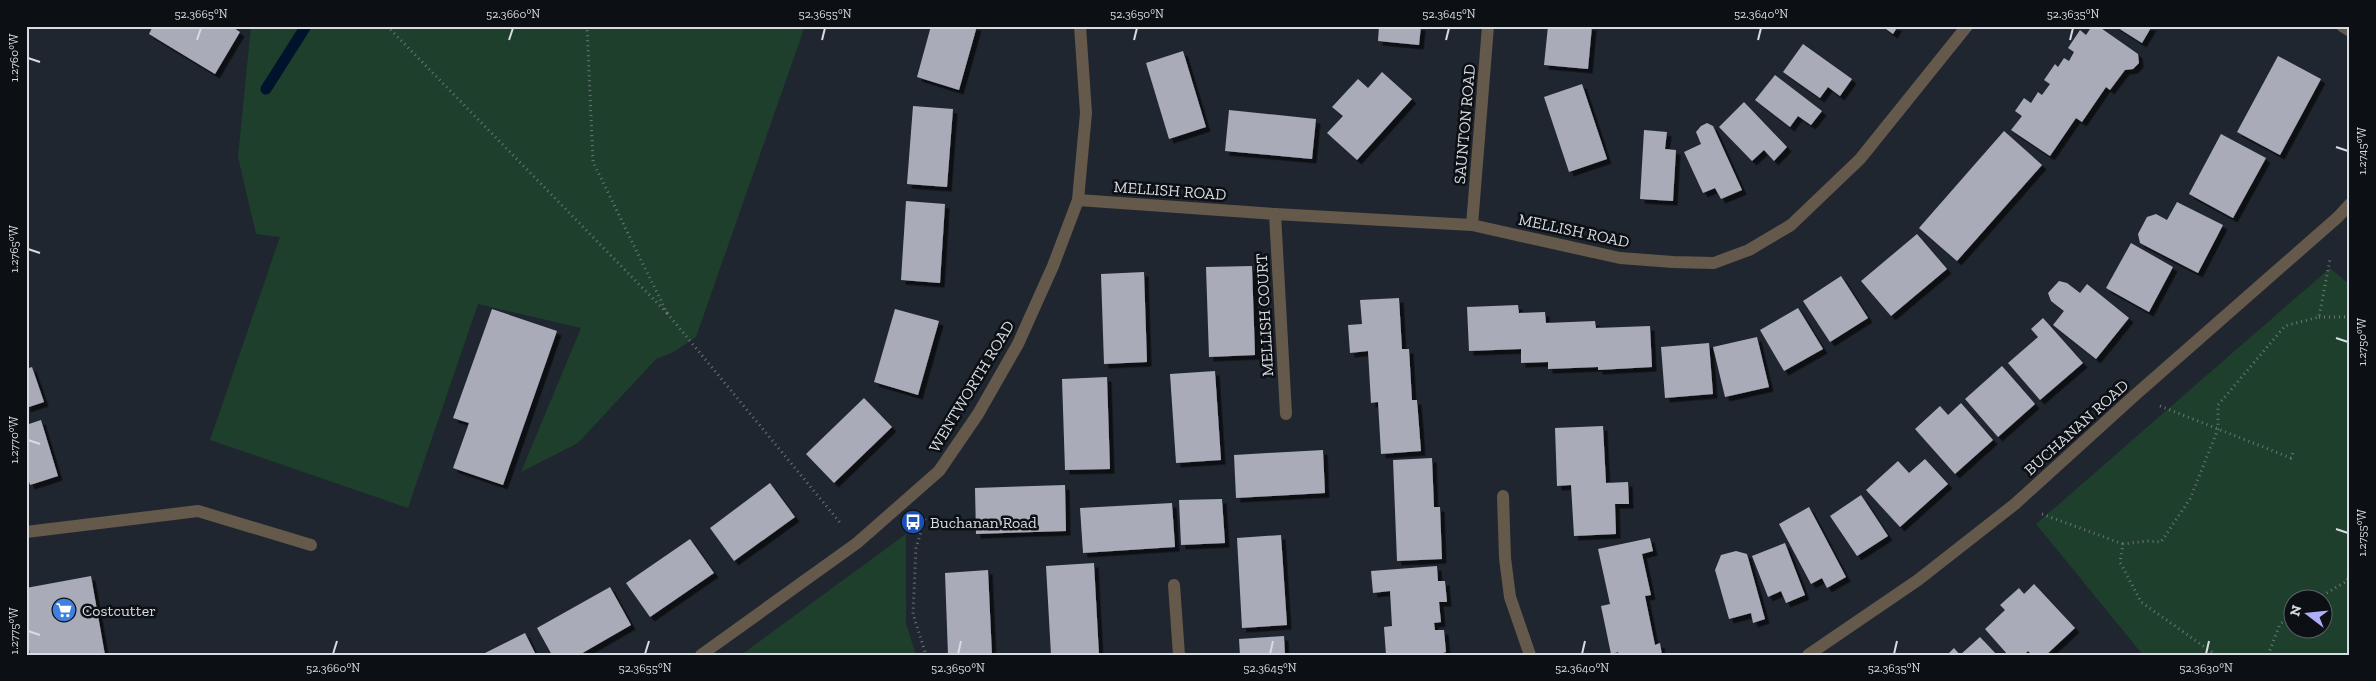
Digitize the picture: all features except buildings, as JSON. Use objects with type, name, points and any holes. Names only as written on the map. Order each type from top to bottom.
[{"type":"street","name":"WENTWORTH ROAD","points":[[701,655],[857,543],[940,471],[978,414],[1018,344],[1053,266],[1078,200],[1086,113],[1080,26]]},
{"type":"street","name":"SAUNTON ROAD","points":[[1472,225],[1488,26]]},
{"type":"street","name":"MELLISH ROAD","points":[[1078,200],[1472,225],[1620,258],[1714,263],[1749,250],[1791,225],[1860,159],[1967,26]]},
{"type":"street","points":[[2342,26],[2350,31]]},
{"type":"street","name":"BUCHANAN ROAD","points":[[1808,655],[1918,580],[2015,504],[2134,396],[2338,217],[2350,204]]},
{"type":"street","name":"MELLISH COURT","points":[[1275,214],[1286,414]]},
{"type":"street","points":[[1503,496],[1505,558],[1510,597],[1530,655]]},
{"type":"street","points":[[26,532],[198,510],[311,545]]},
{"type":"street","points":[[1174,585],[1179,655]]},
{"type":"path","points":[[387,26],[667,313],[857,543]]},
{"type":"path","points":[[587,26],[593,162],[667,313]]},
{"type":"path","points":[[2319,317],[2338,217]]},
{"type":"path","points":[[2015,504],[2123,544],[2148,541],[2161,542],[2190,499],[2218,430],[2218,405],[2285,326],[2319,317],[2350,317]]},
{"type":"path","points":[[2134,396],[2291,458],[2294,450]]},
{"type":"path","points":[[926,514],[916,548],[913,614],[926,655]]},
{"type":"path","points":[[2123,544],[2120,562],[2141,602],[2216,655]]},
{"type":"path","points":[[2334,589],[2347,581],[2350,566]]},
{"type":"path","points":[[2268,655],[2280,624],[2284,621]]},
{"type":"green space","points":[[251,26],[805,26],[696,337],[672,353],[656,359],[578,443],[521,472],[581,328],[478,304],[408,508],[210,440],[280,237],[256,234],[238,157]]},
{"type":"green space","points":[[2330,268],[2350,285],[2350,655],[2143,655],[2036,524]]},
{"type":"green space","points":[[906,534],[906,624],[916,655],[741,655]]},
{"type":"waterway","points":[[266,89],[306,26]]},
{"type":"place","name":"Buchanan Road","points":[[913,522]]},
{"type":"place","name":"Costcutter","points":[[64,610]]}]
